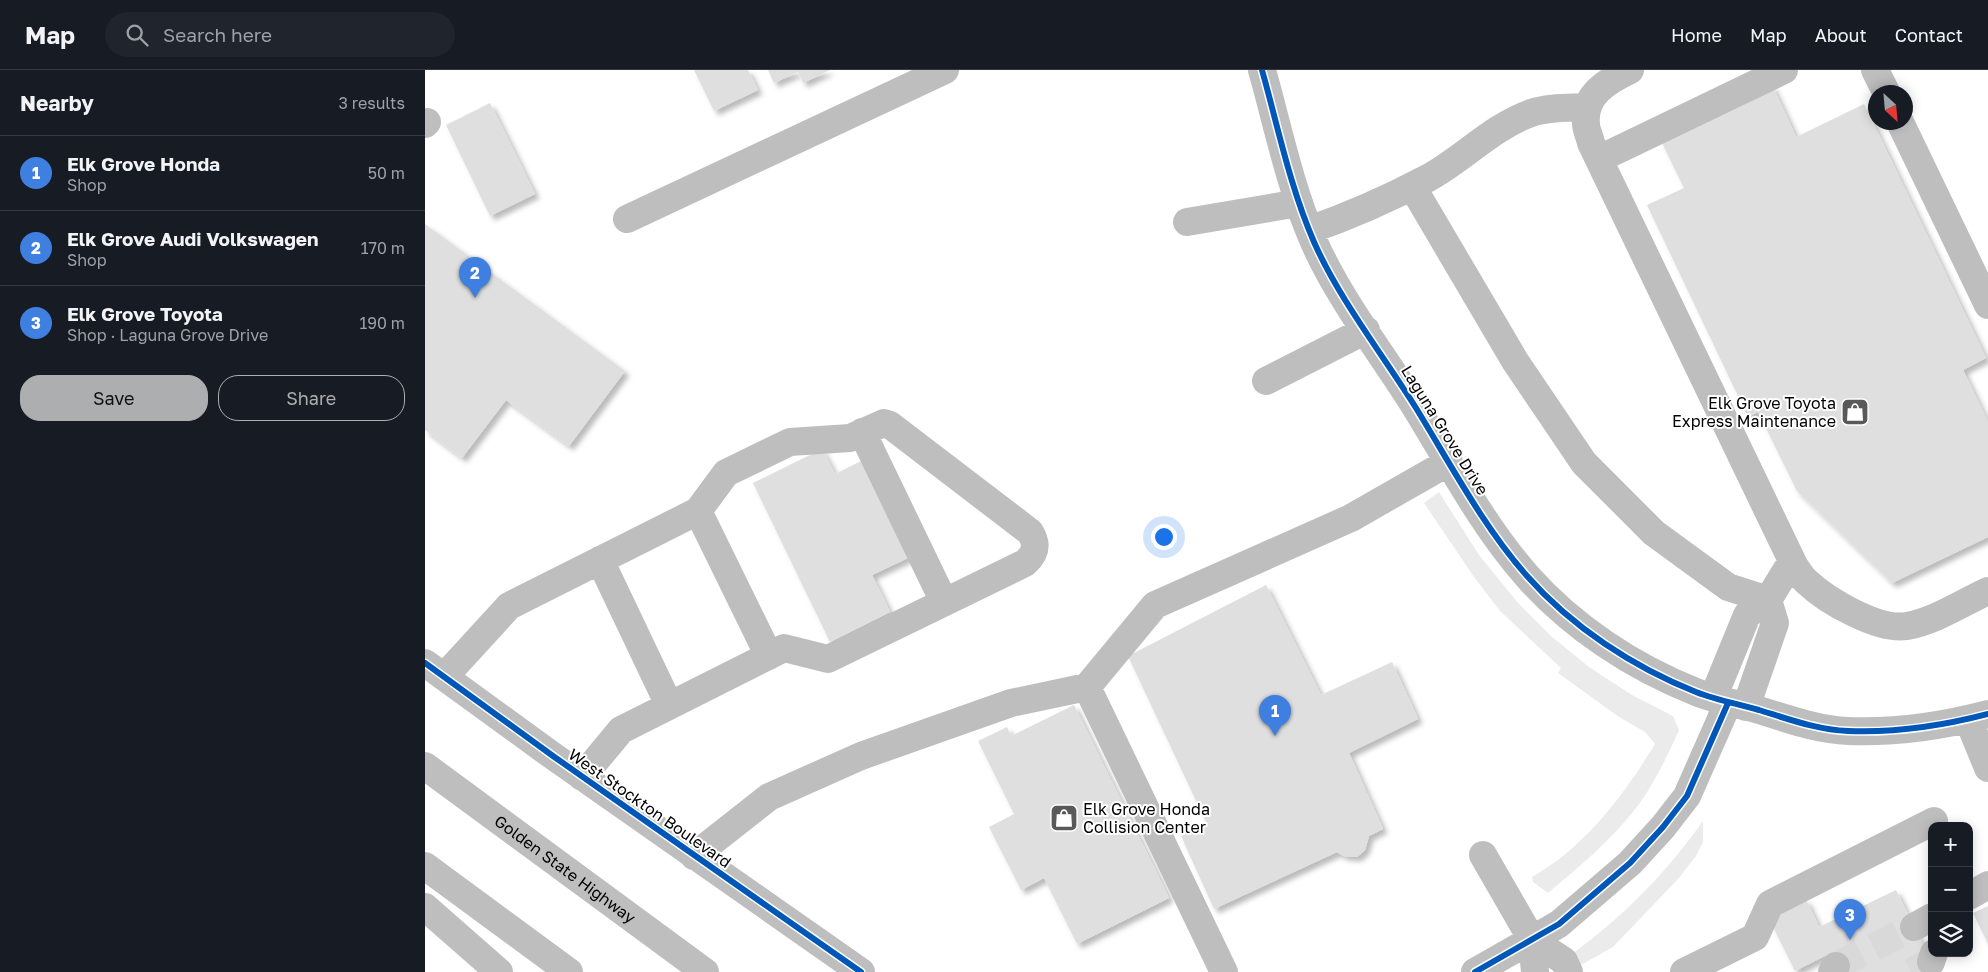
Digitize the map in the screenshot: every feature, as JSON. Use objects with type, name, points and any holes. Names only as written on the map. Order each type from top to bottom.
[{"type":"main road","points":[[627,219],[945,70]]},
{"type":"main road","name":"Laguna Grove Drive","points":[[1262,70],[1299,203],[1309,230],[1334,280],[1489,527],[1527,577],[1573,620],[1623,656],[1660,676],[1729,702],[1804,724],[1845,731],[1897,731],[1978,717]]},
{"type":"main road","points":[[1630,70],[1615,77],[1596,91],[1587,107],[1586,124],[1599,159],[1792,561],[1805,581],[1845,609],[1892,626],[1905,626],[1926,620],[1988,591]]},
{"type":"main road","points":[[1599,159],[1784,70]]},
{"type":"main road","points":[[1875,70],[1882,85]]},
{"type":"main road","points":[[1309,230],[1340,219],[1412,186],[1435,173],[1499,129],[1531,113],[1557,108],[1587,107]]},
{"type":"main road","points":[[1904,130],[1988,305]]},
{"type":"main road","points":[[1412,186],[1515,361],[1584,463],[1654,533],[1728,587],[1769,600]]},
{"type":"main road","points":[[1187,222],[1299,203]]},
{"type":"main road","points":[[1266,381],[1366,330]]},
{"type":"main road","points":[[435,670],[509,606],[698,511],[726,473],[790,442],[849,438],[884,423],[891,425],[1030,532],[1035,540],[1036,549],[1025,563],[828,659],[784,648],[621,730],[582,777]]},
{"type":"main road","points":[[862,432],[944,602]]},
{"type":"main road","points":[[695,856],[769,797],[861,756],[1011,703],[1087,687],[1155,605],[1351,518],[1449,462]]},
{"type":"main road","points":[[698,511],[769,656]]},
{"type":"main road","points":[[600,560],[669,705]]},
{"type":"main road","points":[[1475,972],[1559,924],[1630,863],[1663,827],[1687,796],[1729,702],[1747,615],[1769,600],[1792,561]]},
{"type":"main road","name":"West Stockton Boulevard","points":[[435,670],[582,777],[861,972]]},
{"type":"main road","points":[[1087,687],[1224,972]]},
{"type":"main road","points":[[1978,717],[1988,768]]},
{"type":"main road","name":"Golden State Highway","points":[[425,766],[705,972]]},
{"type":"main road","points":[[1684,972],[1755,937],[1770,904],[1934,821]]},
{"type":"main road","points":[[1483,855],[1532,940],[1535,972]]},
{"type":"main road","points":[[425,866],[569,972]]},
{"type":"main road","points":[[1973,894],[1988,885]]},
{"type":"main road","points":[[425,907],[499,972]]},
{"type":"main road","points":[[660,939],[713,972]]},
{"type":"main road","points":[[1532,940],[1564,961],[1569,972]]},
{"type":"shaded area","points":[[1439,492],[1479,555],[1518,603],[1551,636],[1589,667],[1632,695],[1673,716],[1679,730],[1656,778],[1629,816],[1596,851],[1548,893],[1533,882],[1532,877],[1569,851],[1602,818],[1630,782],[1655,744],[1645,732],[1619,717],[1558,673],[1561,668],[1500,611],[1474,577],[1424,503]]},
{"type":"shaded area","points":[[1703,821],[1703,842],[1696,856],[1678,879],[1613,947],[1579,966],[1572,954],[1591,940],[1643,893]]},
{"type":"building","points":[[694,70],[748,70],[758,90],[714,111]]},
{"type":"building","points":[[768,70],[830,70],[803,83],[798,72],[774,83]]},
{"type":"building","points":[[1772,85],[1796,137],[1864,104],[1868,112],[1868,130],[1876,130],[1986,358],[1963,370],[1988,422],[1988,537],[1892,583],[1797,491],[1758,412],[1748,417],[1647,205],[1684,188],[1661,141]]},
{"type":"building","points":[[490,103],[535,194],[490,216],[446,125]]},
{"type":"building","points":[[425,224],[625,371],[569,446],[506,400],[462,458],[425,430]]},
{"type":"building","points":[[822,449],[835,474],[863,460],[910,557],[872,575],[890,612],[830,642],[753,483]]},
{"type":"building","points":[[1266,585],[1321,695],[1392,662],[1418,719],[1349,753],[1383,829],[1369,836],[1365,850],[1357,857],[1344,856],[1337,852],[1214,909],[1181,836],[1206,822],[1128,656]]},
{"type":"building","points":[[1074,705],[1169,898],[1077,944],[1044,878],[1021,890],[989,827],[1014,814],[978,741],[1007,727],[1011,736]]},
{"type":"building","points":[[1896,890],[1936,972],[1840,972],[1831,953],[1795,971],[1768,917],[1806,899],[1819,927]]},
{"type":"building","points":[[1988,906],[1988,944],[1973,913]]},
{"type":"tunnel","points":[[1836,966],[1914,927]]},
{"type":"tunnel","points":[[1911,972],[1931,962]]},
{"type":"cycle path","points":[[1262,70],[1298,200],[1314,242],[1336,285],[1416,408],[1468,495],[1496,537],[1527,576],[1564,612],[1605,644],[1672,682],[1711,697],[1814,726],[1848,731],[1901,730],[1953,722],[1988,714]]},
{"type":"cycle path","points":[[425,663],[553,756],[861,972]]},
{"type":"cycle path","points":[[1475,972],[1559,924],[1630,863],[1663,827],[1687,796],[1728,703]]},
{"type":"place","name":"Elk Grove Audi Volkswagen","points":[[475,298]]},
{"type":"place","name":"Elk Grove Toyota Express Maintenance","points":[[1855,412]]},
{"type":"place","name":"Elk Grove Honda","points":[[1275,736]]},
{"type":"place","name":"Elk Grove Honda Collision Center","points":[[1064,818]]},
{"type":"place","name":"Elk Grove Toyota","points":[[1850,940]]}]
